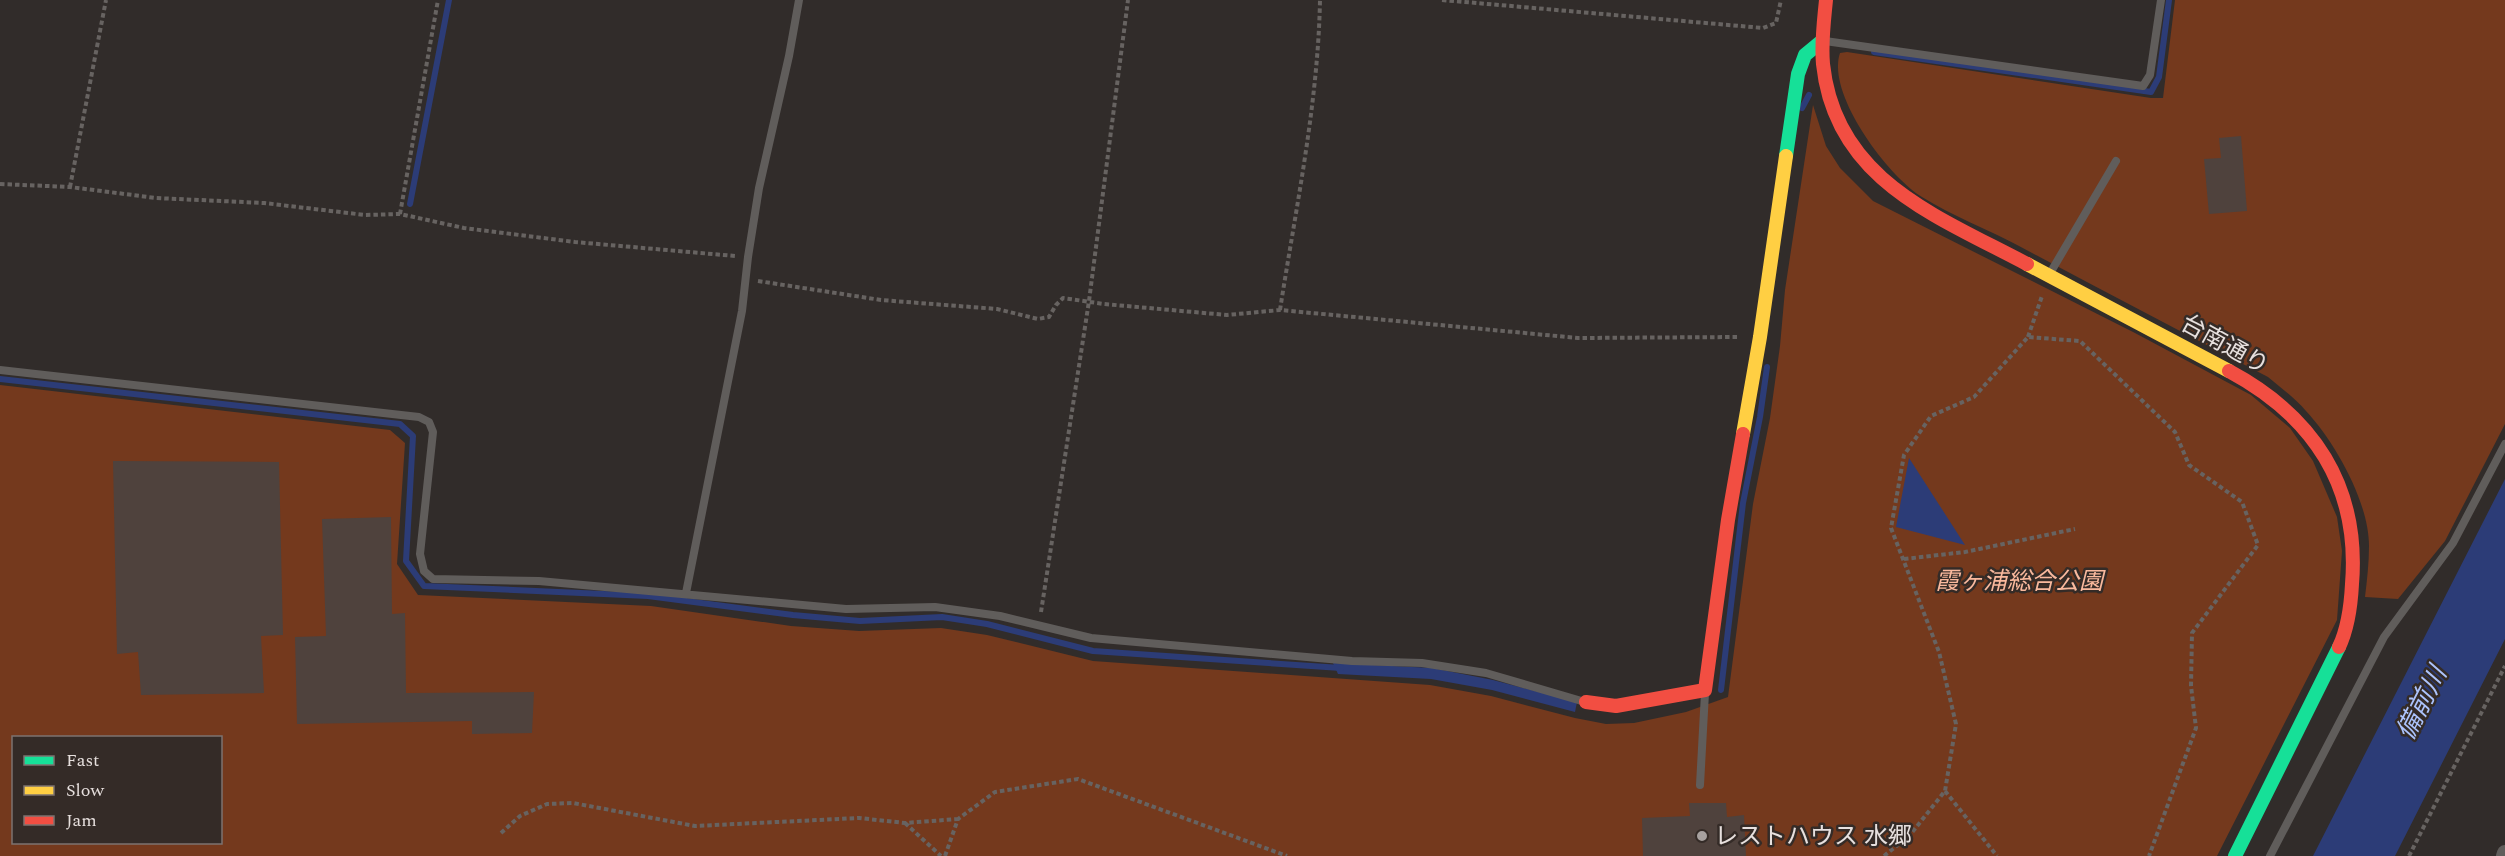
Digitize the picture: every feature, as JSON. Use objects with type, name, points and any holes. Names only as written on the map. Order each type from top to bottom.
[{"type":"street","name":"台南通り","points":[[1826,0],[1822,41],[1826,90],[1845,140],[1881,182],[1910,202],[2229,369],[2279,401],[2298,420],[2326,460],[2343,492],[2355,548],[2355,583],[2351,611],[2343,639],[2235,856]]},
{"type":"street","points":[[1586,702],[1616,706],[1705,690],[1728,520],[1760,337],[1798,74],[1805,55],[1822,41]]},
{"type":"lane","points":[[686,593],[728,391],[759,188],[789,56],[799,0]]},
{"type":"lane","points":[[1822,41],[2143,86],[2150,75],[2161,0]]},
{"type":"lane","points":[[2049,276],[2116,161]]},
{"type":"lane","points":[[0,370],[419,417],[429,422],[433,432],[420,554],[424,571],[433,579],[539,581],[846,609],[935,607],[1000,616],[1091,638],[1352,662],[1422,663],[1486,674],[1586,702]]},
{"type":"lane","points":[[2270,856],[2384,637],[2453,543],[2505,444]]},
{"type":"lane","points":[[1700,785],[1705,690]]},
{"type":"path","points":[[70,187],[106,0]]},
{"type":"path","points":[[400,214],[430,56],[438,0]]},
{"type":"path","points":[[1039,625],[1089,302],[1128,0]]},
{"type":"path","points":[[1280,310],[1310,127],[1319,50],[1320,0]]},
{"type":"path","points":[[1442,0],[1763,27],[1776,23],[1781,0]]},
{"type":"path","points":[[0,184],[70,187],[156,198],[264,203],[365,215],[400,214],[464,228],[575,242],[748,257]]},
{"type":"path","points":[[1884,856],[1910,835],[1945,791],[1956,724],[1939,652],[1891,528],[1904,456],[1931,417],[1974,397],[2028,337],[2049,276]]},
{"type":"path","points":[[745,279],[881,300],[997,309],[1038,319],[1049,317],[1056,305],[1064,298],[1227,315],[1280,310],[1578,338],[1760,337]]},
{"type":"path","points":[[2028,337],[2080,341],[2175,432],[2189,465],[2242,502],[2258,545],[2192,633],[2191,686],[2196,728],[2149,856]]},
{"type":"path","points":[[1904,559],[1965,552],[2075,529]]},
{"type":"path","points":[[2409,856],[2505,666]]},
{"type":"path","points":[[501,833],[520,816],[547,804],[573,803],[695,826],[859,818],[905,823],[958,819],[995,792],[1078,779],[1287,856]]},
{"type":"path","points":[[1945,791],[1997,856]]},
{"type":"path","points":[[905,823],[943,856],[958,819]]},
{"type":"green space","points":[[2175,0],[2505,0],[2505,424],[2445,541],[2398,599],[2365,597],[2369,546],[2357,492],[2328,439],[2293,397],[2268,377],[1922,197],[1908,186],[1877,153],[1851,111],[1842,90],[1838,70],[1840,53],[1847,52],[2163,98]]},
{"type":"green space","name":"霞ヶ浦総合公園","points":[[1813,105],[1826,146],[1840,168],[1873,201],[2135,333],[2251,395],[2290,428],[2313,461],[2337,517],[2342,551],[2337,620],[2217,856],[0,856],[0,385],[390,430],[405,443],[397,564],[418,595],[651,606],[791,626],[859,631],[941,628],[987,635],[1093,661],[1430,685],[1491,696],[1606,724],[1634,723],[1686,712],[1728,697],[1753,504],[1770,418],[1785,290]]},
{"type":"water","points":[[1909,458],[1965,545],[1896,527]]},
{"type":"water","name":"備前川","points":[[2505,479],[2505,639],[2395,856],[2313,856]]},
{"type":"water","points":[[1333,663],[1432,668],[1493,680],[1577,702],[1575,712],[1492,690],[1431,679],[1338,674]]},
{"type":"building","points":[[2241,136],[2247,211],[2209,214],[2204,159],[2221,158],[2219,138]]},
{"type":"building","points":[[113,461],[279,462],[283,635],[261,636],[264,693],[141,695],[138,652],[117,654]]},
{"type":"building","points":[[391,517],[392,614],[405,613],[406,693],[534,692],[532,733],[472,734],[472,721],[297,724],[295,637],[326,636],[322,519]]},
{"type":"building","points":[[1689,803],[1726,803],[1727,817],[1744,815],[1746,856],[1643,856],[1642,818],[1690,816]]},
{"type":"waterway","points":[[410,204],[449,0]]},
{"type":"waterway","points":[[1874,52],[2151,92],[2159,77],[2169,0]]},
{"type":"waterway","points":[[1802,108],[1809,95]]},
{"type":"waterway","points":[[1721,690],[1743,503],[1767,367]]},
{"type":"waterway","points":[[0,379],[400,424],[413,436],[406,561],[424,586],[648,596],[793,615],[860,621],[942,617],[987,624],[1093,651],[1341,668]]},
{"type":"traffic: fast","points":[[1786,156],[1798,74],[1805,55],[1822,41]]},
{"type":"traffic: fast","points":[[2235,856],[2339,647]]},
{"type":"traffic: slow","points":[[1743,434],[1760,337],[1786,156]]},
{"type":"traffic: slow","points":[[2027,264],[2229,371]]},
{"type":"traffic: jam","points":[[1826,0],[1823,64],[1832,104],[1847,137],[1869,166],[1896,190],[1926,210],[2027,264]]},
{"type":"traffic: jam","points":[[2229,371],[2259,389],[2285,409],[2307,432],[2325,458],[2339,485],[2348,516],[2352,549],[2350,608],[2339,647]]},
{"type":"traffic: jam","points":[[1586,702],[1616,706],[1705,690],[1728,520],[1743,434]]},
{"type":"place","name":"レストハウス 水郷","points":[[1702,836]]}]
